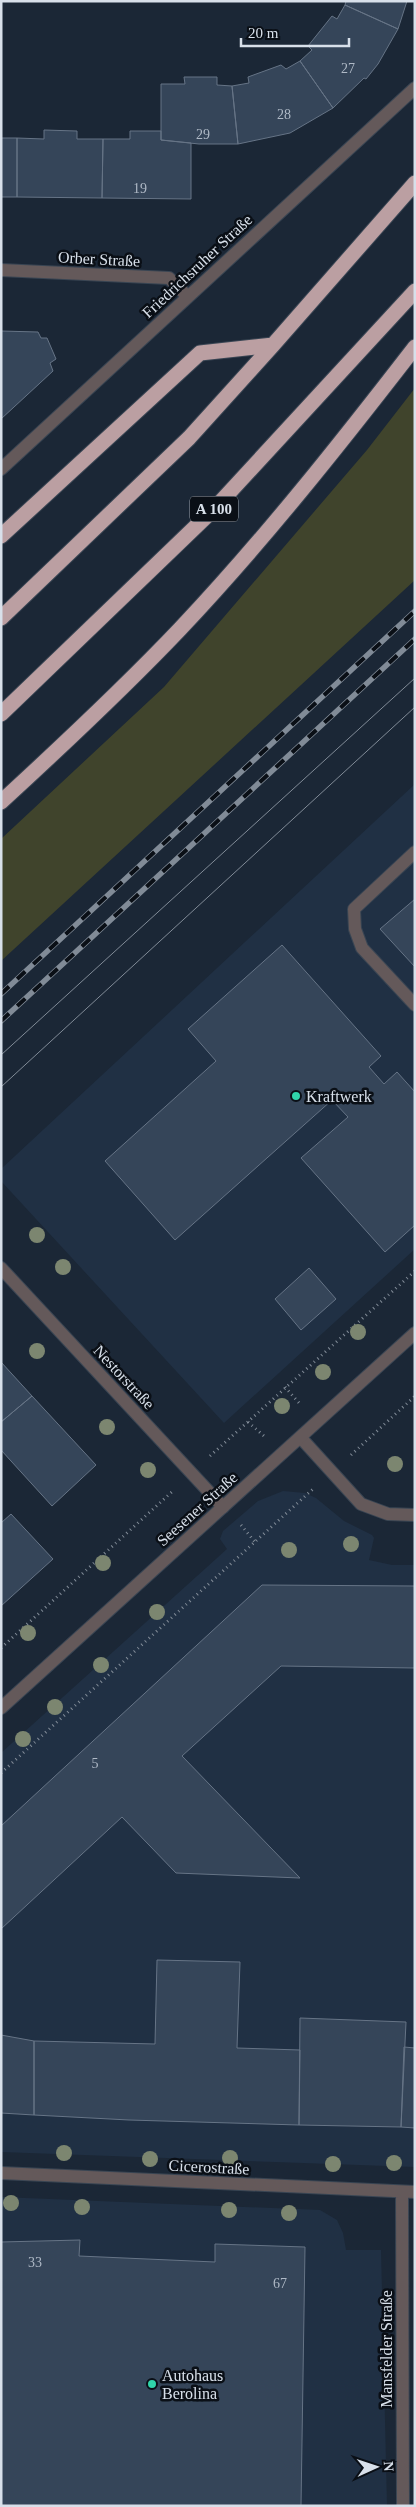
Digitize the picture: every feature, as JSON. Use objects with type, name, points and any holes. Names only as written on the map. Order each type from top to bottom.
[{"type":"highway","points":[[1,618],[189,438],[415,183]]},
{"type":"highway","name":"A 100","points":[[1,714],[214,509],[415,292]]},
{"type":"highway","points":[[1,536],[200,353],[273,345]]},
{"type":"highway","points":[[1,802],[81,728],[180,629],[280,517],[415,348]]},
{"type":"street","name":"Friedrichsruher Straße","points":[[1,470],[415,88]]},
{"type":"street","name":"Orber Straße","points":[[1,270],[169,278],[188,296]]},
{"type":"street","points":[[415,852],[354,909],[355,929],[362,948],[415,1005]]},
{"type":"street","name":"Nestorstraße","points":[[1,1268],[223,1507]]},
{"type":"street","name":"Seesener Straße","points":[[1,1708],[415,1333]]},
{"type":"street","points":[[301,1438],[362,1504],[388,1514],[415,1515]]},
{"type":"street","name":"Cicerostraße","points":[[1,2173],[408,2192]]},
{"type":"street","name":"Mansfelder Straße","points":[[403,2506],[408,2192]]},
{"type":"path","points":[[207,1459],[415,1271]]},
{"type":"path","points":[[285,1387],[304,1408]]},
{"type":"path","points":[[354,1452],[415,1396]]},
{"type":"path","points":[[248,1422],[267,1439]]},
{"type":"path","points":[[1,1648],[179,1486]]},
{"type":"path","points":[[1,1773],[308,1494]]},
{"type":"path","points":[[238,1523],[255,1542]]},
{"type":"shaded area","points":[[415,784],[415,1249],[224,1423],[1,1181],[1,1169]]},
{"type":"shaded area","points":[[283,1491],[305,1493],[316,1498],[344,1521],[372,1535],[374,1538],[369,1560],[392,1565],[415,1565],[415,2167],[1,2152],[1,1753],[227,1549],[220,1539],[223,1531],[258,1501]]},
{"type":"shaded area","name":"Autohaus Berolina","points":[[1,2197],[320,2210],[337,2220],[343,2233],[346,2250],[381,2250],[387,2506],[1,2506]]},
{"type":"green space","points":[[415,388],[415,580],[1,961],[1,839],[164,687],[367,450]]},
{"type":"building","points":[[346,1],[407,1],[398,29],[345,5]]},
{"type":"building","points":[[345,5],[398,29],[378,64],[366,79],[364,78],[333,108],[300,61],[312,50],[308,46],[332,16],[337,19]]},
{"type":"building","points":[[300,61],[333,108],[290,133],[238,144],[232,86],[249,83],[248,77],[281,65],[286,69]]},
{"type":"building","points":[[184,77],[217,77],[217,85],[232,86],[238,144],[199,144],[161,140],[161,84],[185,84]]},
{"type":"building","points":[[44,130],[77,131],[77,139],[103,139],[102,198],[17,197],[17,138],[44,139]]},
{"type":"building","points":[[130,131],[161,131],[161,140],[191,143],[191,199],[102,198],[103,139],[130,139]]},
{"type":"building","points":[[1,138],[17,138],[17,197],[1,197]]},
{"type":"building","points":[[1,331],[38,332],[41,338],[47,338],[56,359],[50,363],[53,371],[1,419]]},
{"type":"building","points":[[415,899],[415,967],[380,929]]},
{"type":"building","name":"Kraftwerk","points":[[282,945],[381,1056],[369,1067],[384,1084],[397,1072],[415,1092],[415,1225],[385,1252],[301,1158],[348,1117],[332,1100],[175,1240],[105,1161],[216,1061],[188,1029]]},
{"type":"building","points":[[309,1268],[336,1299],[301,1330],[275,1299]]},
{"type":"building","points":[[1,1362],[32,1396],[1,1422]]},
{"type":"building","points":[[32,1396],[96,1465],[52,1506],[1,1450],[1,1422]]},
{"type":"building","points":[[11,1514],[53,1559],[1,1606],[1,1523]]},
{"type":"building","points":[[262,1585],[415,1586],[415,1668],[281,1666],[182,1756],[300,1878],[176,1873],[122,1817],[1,1929],[1,1826]]},
{"type":"building","points":[[157,1960],[240,1962],[237,2048],[300,2050],[299,2125],[34,2115],[34,2041],[155,2044]]},
{"type":"building","points":[[300,2018],[406,2022],[401,2127],[299,2125]]},
{"type":"building","points":[[1,2035],[34,2041],[34,2115],[1,2113]]},
{"type":"building","points":[[404,2047],[415,2048],[415,2128],[401,2127]]},
{"type":"building","name":"Autohaus Berolina","points":[[80,2240],[79,2256],[215,2262],[215,2244],[305,2247],[301,2506],[1,2506],[1,2242]]},
{"type":"tram line","points":[[1,1055],[415,678]]},
{"type":"tram line","points":[[1,1087],[415,707]]},
{"type":"railway","points":[[1,994],[415,611]]},
{"type":"railway","points":[[1,1021],[415,639]]},
{"type":"place","name":"Kraftwerk","points":[[296,1096]]},
{"type":"place","name":"Autohaus Berolina","points":[[152,2384]]}]
